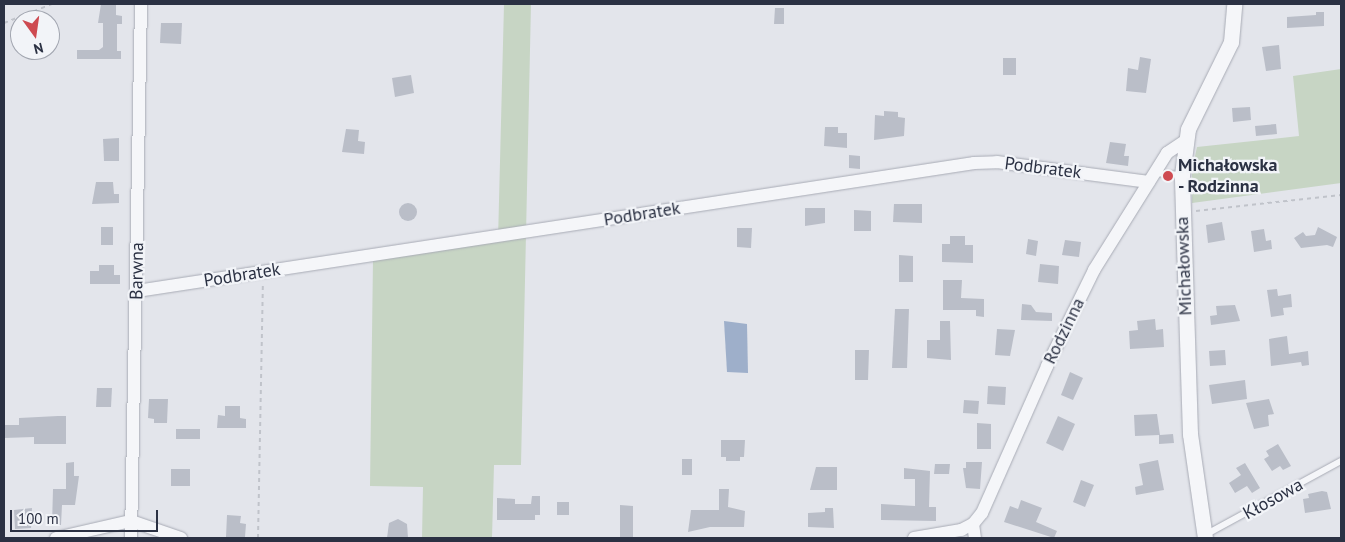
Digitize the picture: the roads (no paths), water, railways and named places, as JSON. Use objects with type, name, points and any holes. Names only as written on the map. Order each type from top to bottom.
[{"type":"street","name":"Barwna","points":[[131,538],[141,4]]},
{"type":"street","name":"Michałowska","points":[[1204,537],[1190,434],[1182,175],[1185,141],[1231,42],[1234,4]]},
{"type":"street","name":"Rodzinna","points":[[972,524],[982,512],[1047,366],[1094,270],[1168,153],[1185,141]]},
{"type":"street","name":"Podbratek","points":[[136,291],[974,163],[997,162],[1152,177]]},
{"type":"street","points":[[56,538],[132,521],[182,538]]},
{"type":"street","points":[[914,538],[961,530],[972,524],[975,538]]},
{"type":"lane","points":[[1152,177],[1182,175]]},
{"type":"lane","name":"Kłosowa","points":[[1204,537],[1341,461]]},
{"type":"water","points":[[724,321],[747,324],[748,373],[727,372]]},
{"type":"place","name":"Michałowska - Rodzinna","points":[[1168,176]]}]
